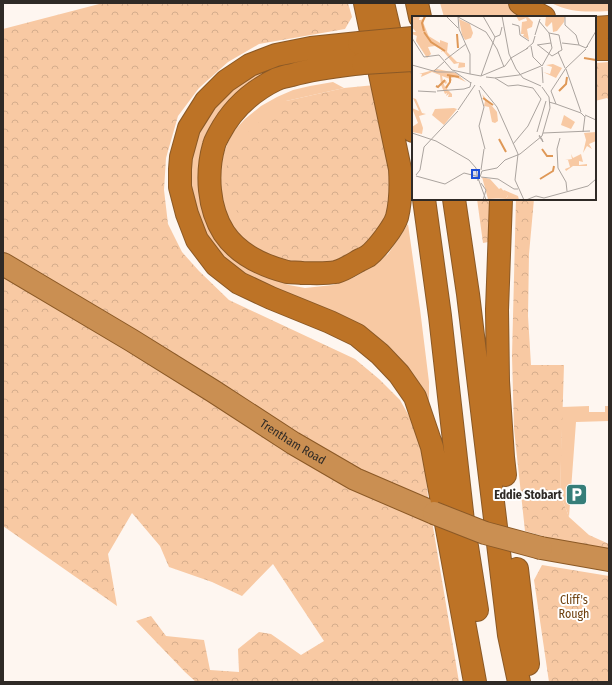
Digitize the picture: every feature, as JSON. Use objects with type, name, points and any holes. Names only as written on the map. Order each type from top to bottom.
[{"type":"highway","points":[[365,3],[400,169],[400,199],[396,218],[385,237],[369,255],[336,272],[289,272],[251,258],[236,247],[224,233],[217,217],[212,203],[210,185],[214,144],[231,114],[244,100],[278,79],[307,70],[322,68],[361,53],[412,38]]},
{"type":"highway","points":[[383,3],[412,127]]},
{"type":"highway","points":[[417,3],[420,16]]},
{"type":"highway","points":[[520,3],[542,16]]},
{"type":"highway","points":[[598,45],[609,27]]},
{"type":"highway","points":[[412,60],[311,48],[276,55],[250,66],[226,81],[206,101],[189,128],[181,157],[180,187],[187,214],[197,240],[216,265],[239,283],[357,335],[380,354],[399,374],[415,397],[432,447],[475,682]]},
{"type":"highway","points":[[424,200],[440,316],[463,521],[487,682]]},
{"type":"highway","points":[[454,200],[468,294],[509,634],[519,682]]},
{"type":"highway","points":[[501,200],[497,310],[498,381],[503,457],[530,682]]},
{"type":"highway","name":"Trentham Road","points":[[3,264],[131,340],[307,451],[355,479],[485,533],[541,548],[609,560]]},
{"type":"green space","points":[[103,3],[348,3],[352,17],[345,29],[259,44],[228,62],[199,88],[178,116],[166,158],[164,190],[168,224],[182,252],[229,300],[355,359],[379,379],[400,400],[414,425],[424,458],[428,497],[459,682],[196,682],[136,621],[151,616],[166,636],[204,640],[210,670],[239,672],[238,649],[259,632],[271,634],[301,655],[324,641],[273,564],[242,596],[212,582],[169,567],[160,546],[132,513],[108,554],[117,606],[3,526],[3,29]]},
{"type":"green space","points":[[440,3],[507,3],[524,16],[444,16]]},
{"type":"green space","points":[[551,3],[609,3],[609,11],[587,12],[566,9]]},
{"type":"green space","points":[[312,56],[320,64],[210,132],[228,251],[241,264],[258,274],[289,285],[305,288],[333,285],[355,277],[388,254],[408,224],[429,382],[429,402],[419,387],[256,284],[211,247],[191,204],[189,165],[197,135],[214,106],[240,82],[268,68]]},
{"type":"green space","points":[[609,62],[609,100],[607,98],[596,101],[596,63]]},
{"type":"green space","points":[[333,82],[344,88],[286,101],[357,251],[335,265],[305,267],[266,256],[243,239],[232,225],[225,212],[219,194],[220,164],[228,142],[234,131],[245,119],[261,106],[293,90]]},
{"type":"green space","points":[[375,85],[392,176],[390,207],[386,219],[373,238],[357,251],[325,263],[289,262],[259,247],[241,219],[225,188],[227,163],[238,143],[253,127],[286,101],[344,88]]},
{"type":"green space","points":[[477,200],[494,200],[494,241],[483,243]]},
{"type":"green space","points":[[516,200],[534,200],[529,254],[528,316],[531,365],[564,365],[560,493],[569,517],[589,535],[609,544],[609,551],[553,539],[525,531],[514,429],[512,356]]},
{"type":"green space","points":[[589,406],[589,412],[605,412],[605,406],[609,406],[609,421],[576,422],[569,517],[560,493],[562,407]]},
{"type":"green space","name":"Cliff's Rough","points":[[542,565],[609,576],[609,682],[549,682],[534,580]]},
{"type":"place","name":"Eddie Stobart","points":[[577,495]]}]
